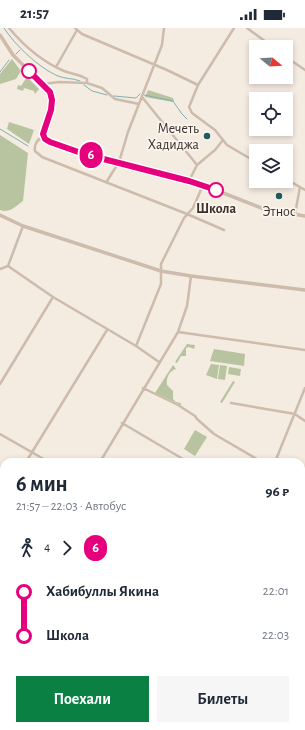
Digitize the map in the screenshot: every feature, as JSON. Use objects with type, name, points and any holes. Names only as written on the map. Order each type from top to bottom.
[{"type":"street","points":[[9,28],[48,64],[70,74],[85,78],[87,79],[87,83]]},
{"type":"street","points":[[107,181],[119,162],[128,132],[162,45],[164,28]]},
{"type":"street","points":[[234,28],[198,85],[189,109],[192,113],[215,130],[227,145],[249,158]]},
{"type":"street","points":[[247,28],[263,40]]},
{"type":"street","points":[[56,67],[76,29],[82,34],[167,70],[198,85]]},
{"type":"street","points":[[0,35],[14,55],[50,92],[52,100],[51,110],[43,137]]},
{"type":"street","points":[[293,62],[305,70]]},
{"type":"street","points":[[42,84],[59,82],[87,83],[102,88],[115,99],[139,104]]},
{"type":"street","points":[[142,97],[197,165]]},
{"type":"street","points":[[43,137],[38,139],[36,142],[35,151],[42,157],[107,181],[224,230]]},
{"type":"street","points":[[43,137],[57,145],[84,154],[203,185],[264,209],[305,216]]},
{"type":"street","points":[[189,181],[197,165],[215,150],[223,140]]},
{"type":"street","points":[[293,184],[305,190]]},
{"type":"street","points":[[136,346],[158,295],[161,284],[161,264],[187,214],[193,208],[203,185]]},
{"type":"street","points":[[295,214],[300,188]]},
{"type":"street","points":[[0,215],[23,226],[161,271],[305,290]]},
{"type":"street","points":[[0,269],[8,266],[23,226]]},
{"type":"street","points":[[8,266],[53,297],[136,346],[159,362]]},
{"type":"street","points":[[102,458],[178,332],[187,306],[191,276]]},
{"type":"street","points":[[0,384],[53,297]]},
{"type":"street","points":[[28,458],[107,330]]},
{"type":"street","points":[[178,332],[305,350]]},
{"type":"street","points":[[143,388],[178,405],[196,416],[197,419],[214,434],[255,458]]},
{"type":"street","points":[[277,458],[305,388]]},
{"type":"street","points":[[230,403],[295,414],[305,421]]},
{"type":"street","points":[[122,423],[181,458]]},
{"type":"street","points":[[0,434],[42,458]]},
{"type":"green space","points":[[12,59],[21,71],[16,79],[0,84],[0,74]]},
{"type":"green space","points":[[27,77],[39,89],[35,94],[34,91],[24,88],[23,91],[17,89],[18,85],[21,86]]},
{"type":"green space","points":[[148,90],[173,98],[174,101],[145,97]]},
{"type":"green space","points":[[9,122],[34,130],[29,144],[7,129]]},
{"type":"green space","points":[[0,135],[28,153],[23,201],[12,209],[6,211],[0,210]]},
{"type":"green space","points":[[187,344],[195,345],[194,349],[189,347],[186,348],[186,356],[181,356],[177,363],[175,362]]},
{"type":"green space","points":[[214,349],[245,354],[244,366],[210,361]]},
{"type":"green space","points":[[211,364],[219,365],[217,379],[206,375]]},
{"type":"green space","points":[[173,365],[176,369],[168,375],[167,385],[173,391],[173,399],[176,402],[181,403],[181,405],[155,393]]},
{"type":"green space","points":[[220,365],[227,366],[225,380],[218,379]]},
{"type":"green space","points":[[229,367],[241,369],[240,376],[228,374]]},
{"type":"green space","points":[[233,381],[235,382],[222,403],[220,402]]},
{"type":"green space","points":[[195,430],[207,437],[195,456],[184,449]]},
{"type":"waterway","points":[[4,28],[21,49],[43,68],[63,78],[80,81]]},
{"type":"waterway","points":[[16,54],[20,50]]},
{"type":"waterway","points":[[0,72],[9,60]]},
{"type":"waterway","points":[[84,85],[92,91],[107,95]]},
{"type":"waterway","points":[[114,96],[136,98],[140,94]]},
{"type":"waterway","points":[[144,95],[173,101],[187,119]]},
{"type":"waterway","points":[[0,129],[28,146]]},
{"type":"bus line","name":"6","points":[[29,71],[50,92],[52,100],[51,110],[43,134],[45,139],[84,154],[189,181],[216,190]]},
{"type":"place","name":"Мечеть Хадиджа","points":[[207,136]]},
{"type":"place","name":"Школа","points":[[216,190]]},
{"type":"place","name":"Этнос","points":[[279,196]]}]
